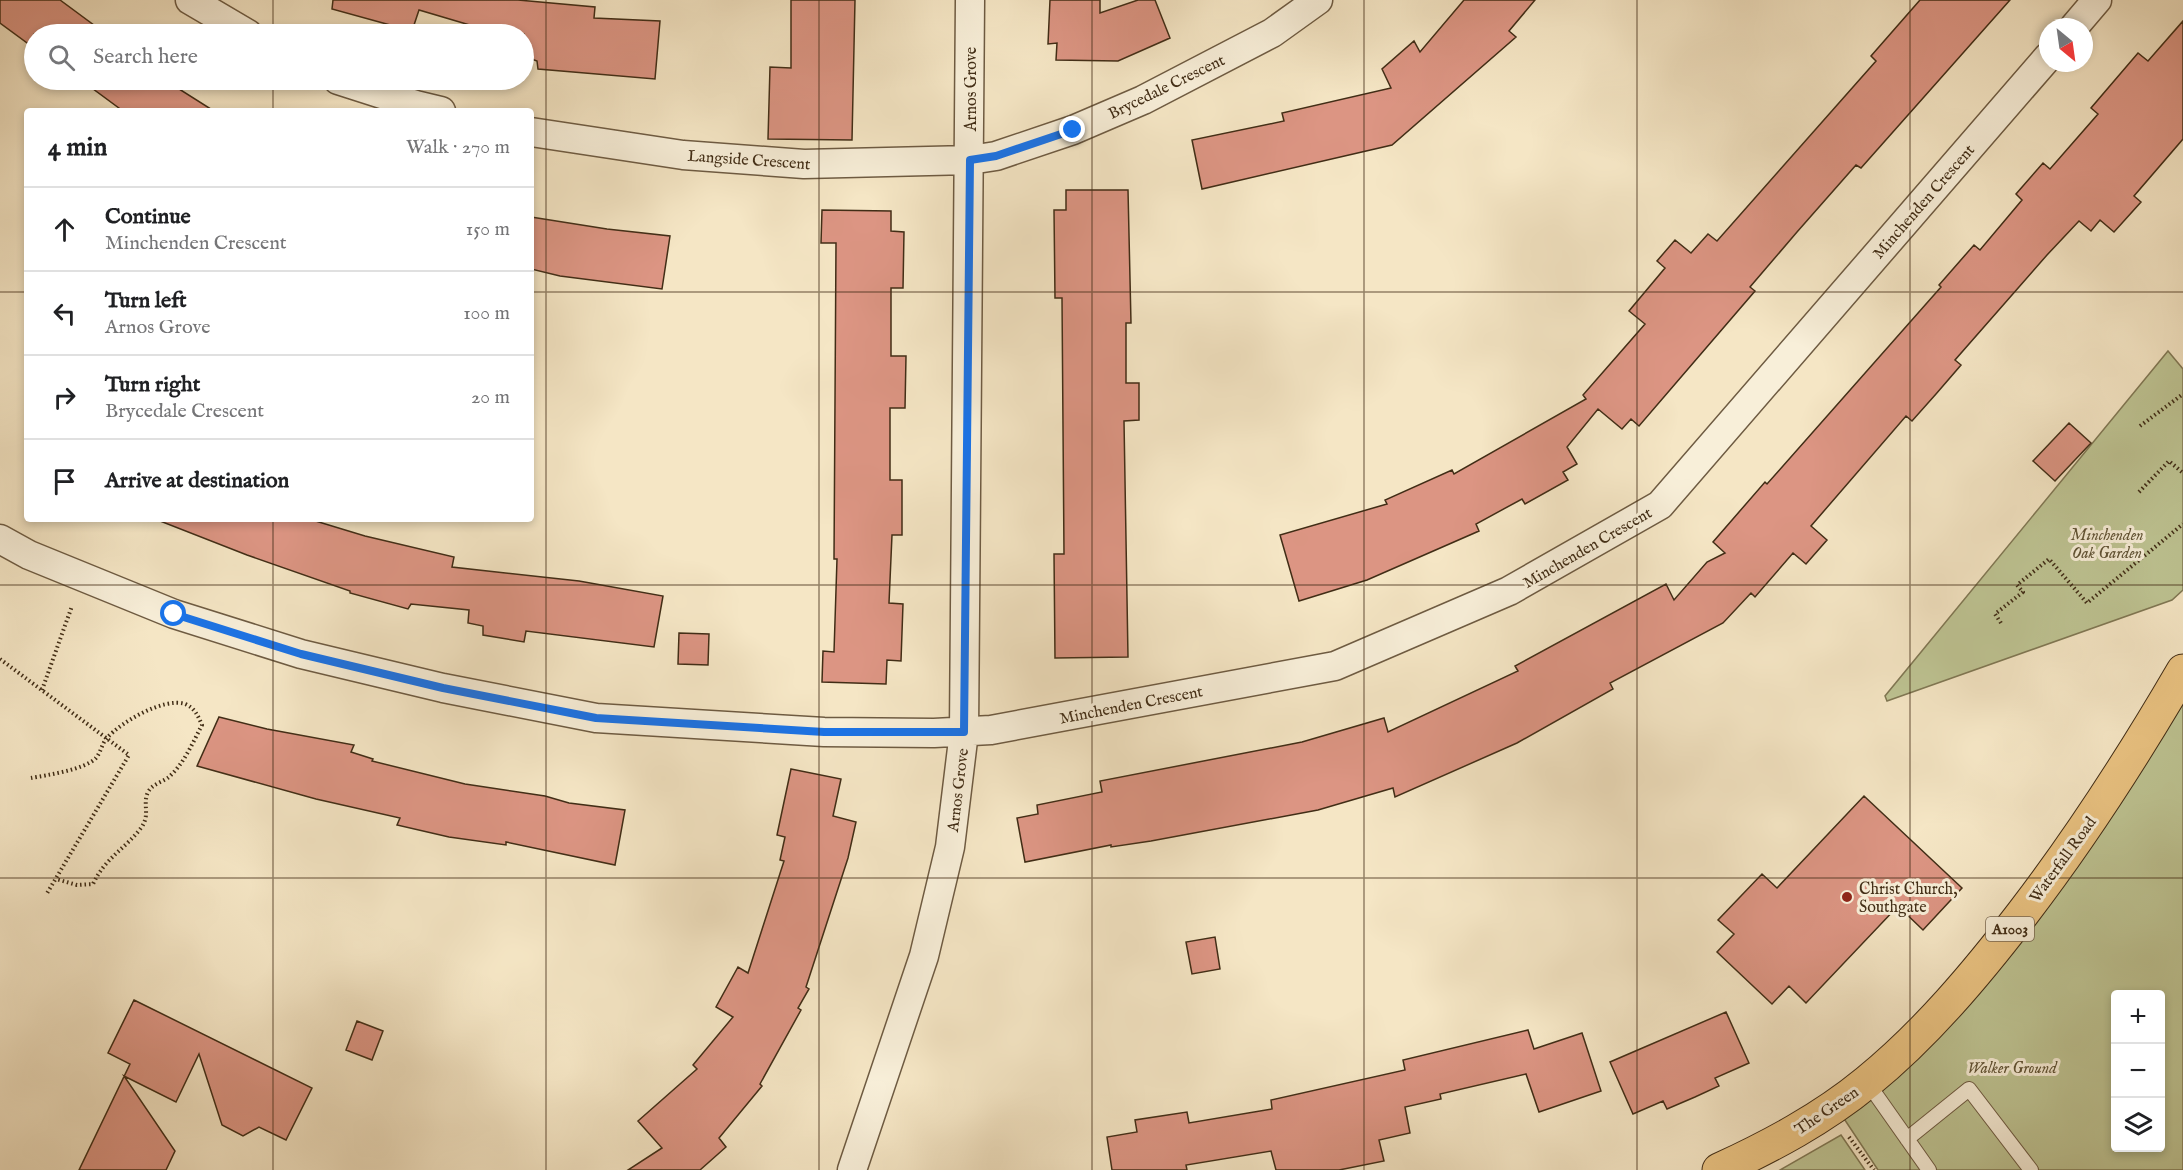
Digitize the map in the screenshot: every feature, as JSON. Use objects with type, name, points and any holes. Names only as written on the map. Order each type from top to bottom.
[{"type":"main road","name":"Waterfall Road","points":[[1920,1032],[1992,953],[2047,881],[2098,809],[2183,671]]},
{"type":"main road","name":"The Green","points":[[1719,1170],[1774,1145],[1829,1110],[1867,1082],[1920,1032]]},
{"type":"street","points":[[190,0],[231,24]]},
{"type":"street","name":"Arnos Grove","points":[[852,1170],[924,956],[950,847],[964,732],[970,0]]},
{"type":"street","name":"Brycedale Crescent","points":[[970,160],[996,156],[1073,130],[1143,100],[1272,33],[1318,0]]},
{"type":"street","points":[[2082,18],[2097,0]]},
{"type":"street","name":"Minchenden Crescent","points":[[0,539],[29,555],[174,614],[301,654],[443,688],[596,718],[824,732],[964,732],[991,730],[1335,666],[1509,591],[1660,505],[2039,67]]},
{"type":"street","points":[[369,90],[428,108]]},
{"type":"street","name":"Langside Crescent","points":[[534,132],[684,155],[804,164],[970,160]]},
{"type":"lane","points":[[1867,1082],[1929,1170]]},
{"type":"lane","points":[[1907,1139],[1969,1089],[2031,1170]]},
{"type":"path","points":[[2140,426],[2183,394]]},
{"type":"path","points":[[2139,492],[2169,461],[2183,473]]},
{"type":"path","points":[[2001,623],[1995,614],[2023,592],[2016,585],[2049,559],[2087,603],[2183,524]]},
{"type":"path","points":[[42,690],[82,577]]},
{"type":"path","points":[[0,659],[129,755],[46,895]]},
{"type":"path","points":[[31,778],[70,770],[96,759],[107,738],[149,710],[165,704],[184,704],[195,711],[202,725],[180,765],[169,777],[157,783],[149,791],[146,804],[147,815],[142,827],[103,865],[93,884],[77,885],[56,879]]},
{"type":"green space","name":"Minchenden Oak Garden","points":[[2168,351],[2183,369],[2183,590],[2172,600],[1887,701],[1885,696]]},
{"type":"green space","name":"Walker Ground","points":[[2183,678],[2183,1170],[1878,1170],[1831,1099],[1912,1026],[2054,863]]},
{"type":"green space","points":[[1841,1135],[1865,1170],[1780,1170]]},
{"type":"building","points":[[0,0],[60,0],[92,24],[24,24],[24,41],[0,23]]},
{"type":"building","points":[[333,0],[518,0],[595,7],[594,18],[660,21],[655,79],[538,69],[537,61],[534,60],[534,24],[466,24],[419,10],[414,24],[387,24],[332,9]]},
{"type":"building","points":[[791,0],[855,0],[852,140],[768,139],[770,67],[791,68]]},
{"type":"building","points":[[1050,0],[1100,0],[1100,13],[1138,0],[1155,0],[1170,38],[1118,61],[1056,60],[1057,43],[1048,44]]},
{"type":"building","points":[[1464,0],[1535,0],[1509,31],[1516,37],[1392,145],[1202,189],[1192,140],[1284,121],[1282,113],[1391,88],[1382,69],[1414,41],[1420,52]]},
{"type":"building","points":[[1920,0],[2010,0],[1861,168],[1856,165],[1797,232],[1750,287],[1755,291],[1639,426],[1631,419],[1622,429],[1598,409],[1567,447],[1577,464],[1563,472],[1568,480],[1525,504],[1522,499],[1476,524],[1479,531],[1367,580],[1299,601],[1280,535],[1387,504],[1385,500],[1452,470],[1454,474],[1586,399],[1583,395],[1645,324],[1629,311],[1665,268],[1657,261],[1675,240],[1691,253],[1708,234],[1717,241],[1876,61],[1871,56]]},
{"type":"building","points":[[2183,21],[2183,139],[2134,196],[2141,202],[2114,232],[2100,220],[2091,231],[2079,221],[2047,255],[1955,360],[1961,365],[1936,394],[1912,421],[1906,416],[1811,526],[1827,540],[1806,564],[1793,553],[1755,597],[1751,593],[1723,623],[1610,683],[1613,689],[1517,743],[1395,797],[1393,788],[1318,810],[1025,862],[1017,818],[1038,814],[1037,805],[1102,792],[1100,781],[1302,742],[1384,718],[1388,732],[1518,671],[1515,666],[1666,584],[1674,600],[1707,562],[1725,553],[1713,542],[1941,287],[1939,285],[1974,245],[1980,250],[2022,200],[2016,194],[2043,163],[2050,169],[2098,114],[2091,108],[2138,53],[2148,61]]},
{"type":"building","points":[[95,90],[181,90],[209,108],[119,108]]},
{"type":"building","points":[[1066,190],[1128,190],[1131,323],[1126,323],[1126,383],[1139,383],[1139,420],[1124,421],[1128,657],[1055,658],[1054,554],[1064,554],[1062,298],[1055,298],[1054,210],[1066,210]]},
{"type":"building","points":[[822,210],[891,211],[891,231],[904,232],[903,288],[891,288],[891,356],[906,356],[905,408],[890,408],[890,480],[902,480],[902,535],[892,535],[889,603],[903,604],[901,661],[887,660],[886,684],[822,682],[823,651],[834,652],[837,559],[834,559],[836,243],[821,243]]},
{"type":"building","points":[[534,217],[670,236],[662,289],[560,276],[534,270]]},
{"type":"building","points":[[2069,423],[2091,443],[2055,481],[2033,461]]},
{"type":"building","points":[[163,522],[319,522],[365,536],[454,557],[452,567],[579,581],[663,596],[654,647],[526,631],[524,642],[483,635],[483,626],[468,623],[469,610],[411,604],[408,609],[350,593],[350,591]]},
{"type":"building","points":[[679,633],[709,634],[708,665],[678,664]]},
{"type":"building","points":[[219,717],[267,729],[354,745],[351,752],[373,759],[372,761],[465,784],[545,796],[569,803],[625,810],[615,865],[506,842],[506,845],[449,837],[397,825],[400,818],[316,799],[197,766]]},
{"type":"building","points":[[791,769],[841,779],[833,816],[856,822],[848,858],[806,987],[809,989],[798,1008],[801,1010],[760,1084],[762,1086],[719,1138],[726,1147],[700,1170],[628,1170],[662,1148],[638,1121],[697,1069],[693,1065],[733,1017],[716,1007],[738,967],[748,973],[784,861],[780,860],[785,837],[777,835]]},
{"type":"building","name":"Christ Church, Southgate","points":[[1864,796],[1962,888],[1923,930],[1898,906],[1806,1003],[1789,986],[1772,1004],[1717,952],[1734,934],[1718,920],[1762,874],[1777,888]]},
{"type":"building","points":[[1215,937],[1220,969],[1192,974],[1186,942]]},
{"type":"building","points":[[134,1000],[312,1088],[286,1140],[259,1127],[243,1136],[222,1125],[199,1054],[176,1102],[124,1076],[130,1064],[108,1053]]},
{"type":"building","points":[[1726,1012],[1749,1063],[1715,1078],[1719,1086],[1695,1097],[1667,1109],[1663,1101],[1633,1114],[1610,1062]]},
{"type":"building","points":[[357,1021],[383,1031],[372,1060],[346,1050]]},
{"type":"building","points":[[1528,1030],[1534,1049],[1582,1033],[1601,1091],[1539,1112],[1526,1074],[1440,1094],[1441,1099],[1405,1107],[1410,1133],[1379,1140],[1384,1161],[1339,1170],[1276,1170],[1271,1151],[1186,1165],[1187,1170],[1112,1170],[1107,1137],[1137,1132],[1135,1120],[1187,1112],[1189,1123],[1272,1109],[1271,1100],[1405,1070],[1403,1060]]},
{"type":"building","points":[[124,1076],[175,1151],[166,1170],[79,1170]]},
{"type":"place","name":"Christ Church, Southgate","points":[[1847,897]]},
{"type":"route","points":[[174,614],[301,654],[443,688],[596,718],[824,732],[964,732],[970,160],[996,156],[1073,130]]}]
